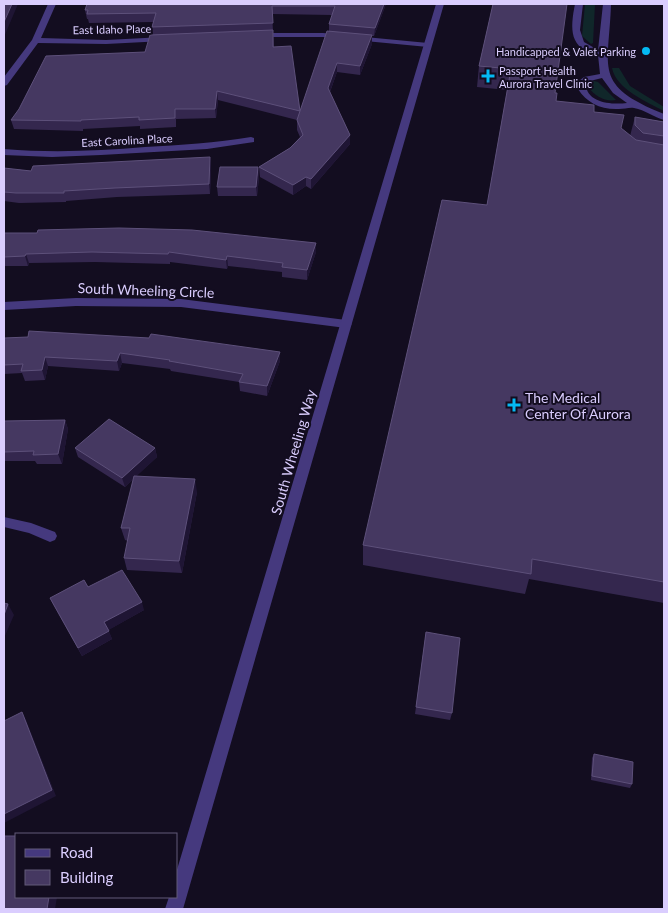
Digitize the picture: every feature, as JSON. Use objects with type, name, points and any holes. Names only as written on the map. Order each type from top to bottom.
[{"type":"street","points":[[4,83],[36,40],[52,4]]},
{"type":"street","name":"South Wheeling Way","points":[[178,895],[440,4]]},
{"type":"street","points":[[579,4],[576,28],[578,40],[590,51],[603,54]]},
{"type":"street","points":[[607,4],[603,54],[605,75],[611,85],[634,104],[660,116]]},
{"type":"street","points":[[250,35],[323,34],[428,45]]},
{"type":"street","name":"East Idaho Place","points":[[36,40],[106,42],[173,39]]},
{"type":"street","points":[[605,75],[588,79],[582,83],[582,89],[589,98],[608,106],[623,107],[634,104]]},
{"type":"street","points":[[643,122],[660,116]]},
{"type":"street","name":"East Carolina Place","points":[[4,152],[65,155],[220,146],[251,140]]},
{"type":"street","name":"South Wheeling Circle","points":[[4,306],[76,302],[172,303],[215,306],[346,324]]},
{"type":"street","points":[[4,522],[31,528],[50,536]]},
{"type":"green space","points":[[585,4],[595,4],[593,43],[591,44],[582,36]]},
{"type":"green space","points":[[612,68],[619,68],[630,86],[664,107],[664,111],[633,94],[619,82]]},
{"type":"green space","points":[[590,80],[598,82],[616,100],[600,98],[588,87]]},
{"type":"building","points":[[4,4],[12,4],[4,22]]},
{"type":"building","points":[[87,4],[384,4],[375,28],[329,24],[335,6],[272,6],[273,23],[152,27],[156,13],[87,14],[88,10],[85,10]]},
{"type":"building","points":[[493,4],[567,4],[555,93],[557,93],[556,101],[594,105],[594,112],[624,115],[621,128],[636,140],[664,145],[664,582],[532,559],[531,574],[363,545],[442,200],[487,205],[511,69],[479,66]]},
{"type":"building","points":[[273,30],[273,47],[291,46],[300,111],[217,91],[215,109],[175,109],[175,118],[139,120],[139,117],[81,121],[11,120],[19,109],[46,56],[145,52],[150,35]]},
{"type":"building","points":[[327,31],[372,35],[360,66],[337,63],[328,88],[350,135],[311,179],[306,177],[293,185],[259,167],[290,148],[303,135],[297,120]]},
{"type":"building","points":[[635,117],[664,122],[664,136],[643,133],[635,125]]},
{"type":"building","points":[[210,157],[209,184],[64,191],[64,193],[4,192],[4,168],[31,171],[33,166]]},
{"type":"building","points":[[220,167],[258,167],[256,187],[217,187]]},
{"type":"building","points":[[119,228],[192,230],[316,243],[307,270],[282,267],[283,263],[227,256],[226,260],[169,252],[168,254],[92,252],[26,254],[25,256],[4,257],[4,233],[37,233],[38,230]]},
{"type":"building","points":[[29,331],[149,338],[151,334],[280,352],[267,386],[239,382],[243,374],[170,360],[120,353],[117,361],[45,357],[42,370],[21,371],[23,364],[4,365],[4,338],[28,337]]},
{"type":"building","points":[[109,419],[155,448],[122,478],[75,448]]},
{"type":"building","points":[[65,420],[58,454],[33,455],[34,451],[4,452],[4,421]]},
{"type":"building","points":[[134,476],[195,479],[179,561],[124,558],[130,528],[121,528]]},
{"type":"building","points":[[122,570],[142,602],[104,622],[109,631],[78,648],[50,598],[84,580],[88,587]]},
{"type":"building","points":[[4,603],[8,604],[4,615]]},
{"type":"building","points":[[426,632],[460,638],[452,713],[416,707]]},
{"type":"building","points":[[22,712],[52,790],[4,814],[4,721]]},
{"type":"building","points":[[594,754],[633,762],[632,784],[592,776]]},
{"type":"building","points":[[4,836],[15,836],[15,898],[49,898],[47,909],[4,909]]},
{"type":"place","name":"Handicapped & Valet Parking","points":[[646,51]]},
{"type":"place","name":"Passport Health Aurora Travel Clinic","points":[[488,76]]},
{"type":"place","name":"The Medical Center Of Aurora","points":[[514,405]]}]
